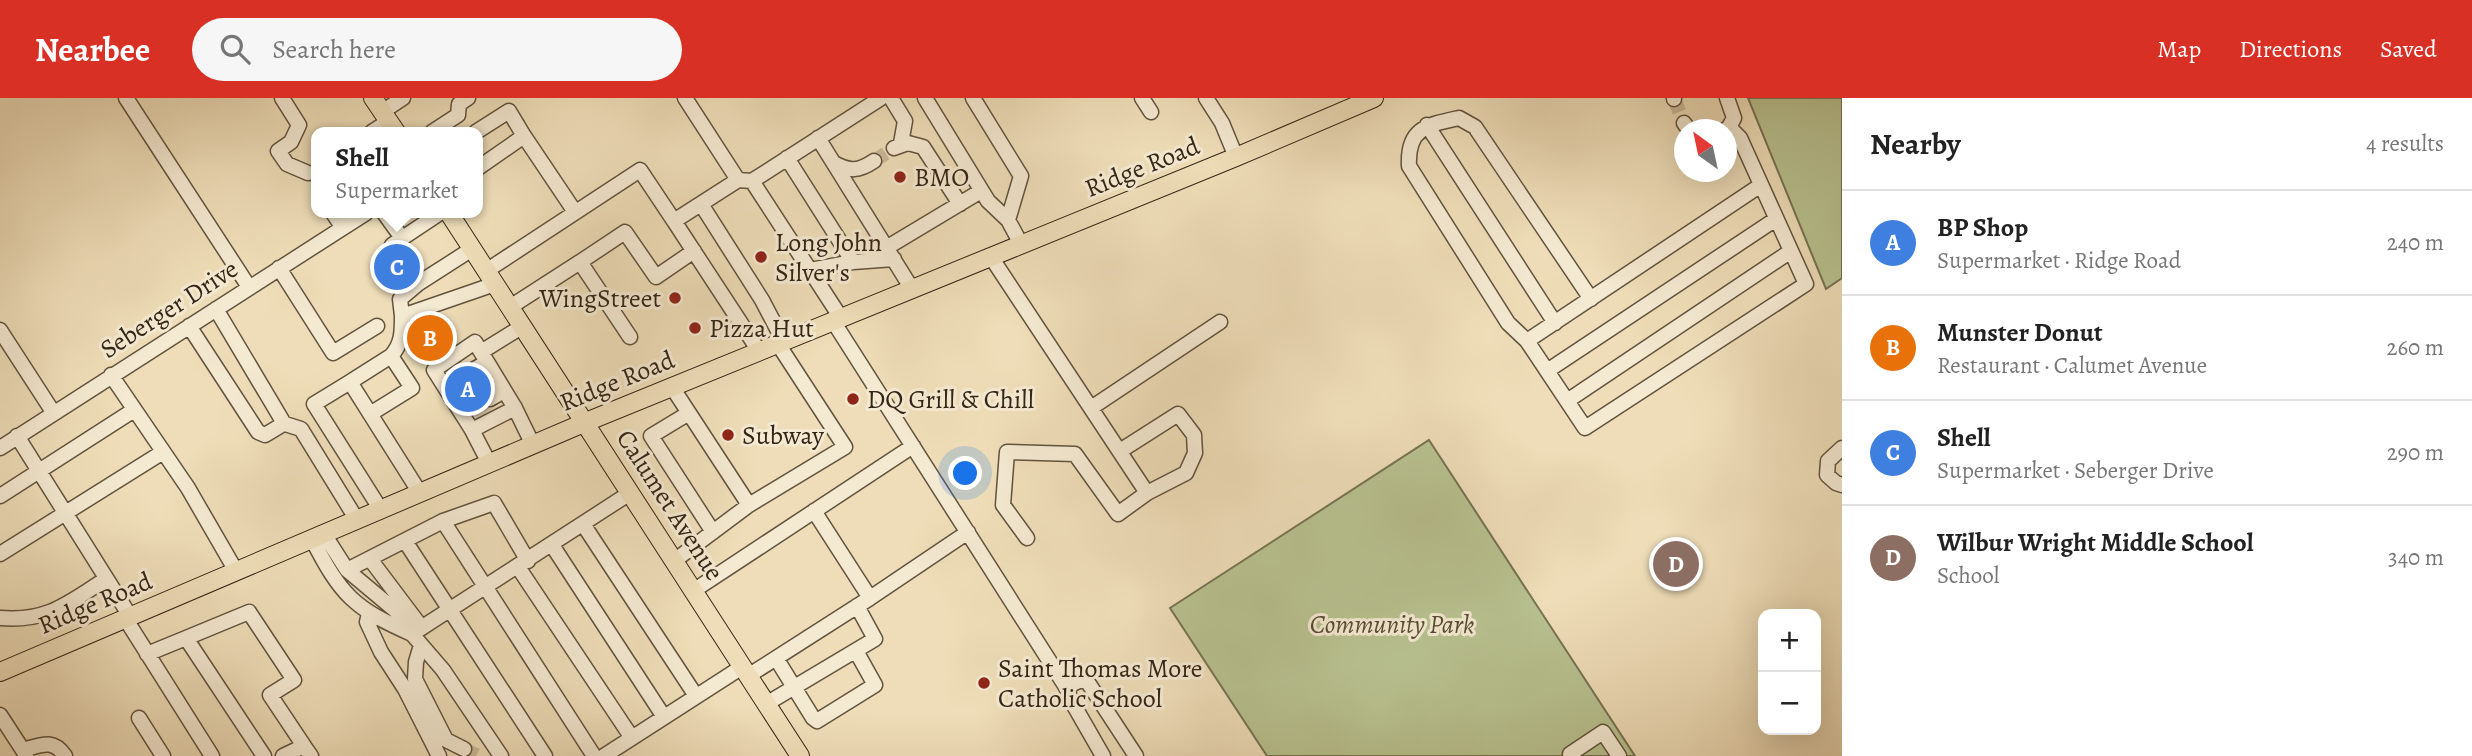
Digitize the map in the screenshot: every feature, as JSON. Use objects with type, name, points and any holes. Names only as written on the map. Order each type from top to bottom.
[{"type":"main road","name":"Ridge Road","points":[[0,671],[586,422],[1374,98]]},
{"type":"main road","name":"Calumet Avenue","points":[[452,218],[800,756]]},
{"type":"street","points":[[126,98],[249,287]]},
{"type":"street","points":[[282,98],[299,125],[291,142],[278,151],[287,164],[311,174]]},
{"type":"street","points":[[385,116],[403,98]]},
{"type":"street","points":[[685,98],[810,270],[913,446],[1066,687],[1103,756]]},
{"type":"street","points":[[674,221],[787,158],[881,98]]},
{"type":"street","points":[[891,98],[905,121],[898,146],[915,143],[923,147],[960,204]]},
{"type":"street","points":[[925,98],[988,201],[1008,220],[1021,244]]},
{"type":"street","points":[[973,98],[1021,176],[1008,220]]},
{"type":"street","points":[[1142,98],[1151,112]]},
{"type":"street","points":[[1206,98],[1222,122],[1236,157]]},
{"type":"street","points":[[1727,98],[1733,119]]},
{"type":"street","points":[[439,127],[458,114],[461,100]]},
{"type":"street","points":[[483,128],[509,111],[575,212]]},
{"type":"street","points":[[1591,299],[1475,127],[1459,118],[1427,125],[1414,137],[1408,150],[1409,166],[1508,323],[1527,341],[1585,428],[1806,284],[1737,136]]},
{"type":"street","points":[[1427,125],[1555,323]]},
{"type":"street","points":[[483,165],[524,136]]},
{"type":"street","points":[[818,138],[912,289]]},
{"type":"street","points":[[787,158],[853,262]]},
{"type":"street","points":[[833,162],[856,170],[874,161]]},
{"type":"street","points":[[402,317],[491,277],[575,212],[640,170],[760,352]]},
{"type":"street","points":[[1527,341],[1761,185]]},
{"type":"street","points":[[810,270],[890,254],[982,191]]},
{"type":"street","points":[[674,561],[749,505],[845,447],[781,343],[762,300],[701,204]]},
{"type":"street","points":[[336,218],[343,228]]},
{"type":"street","name":"Seberger Drive","points":[[0,448],[358,218]]},
{"type":"street","points":[[387,218],[401,238]]},
{"type":"street","points":[[419,283],[392,245],[431,218]]},
{"type":"street","points":[[1547,371],[1776,219]]},
{"type":"street","points":[[510,307],[625,232],[656,277],[694,251]]},
{"type":"street","points":[[381,510],[314,404],[391,356],[398,348],[402,335],[400,299],[419,283],[472,249]]},
{"type":"street","points":[[1567,401],[1791,251]]},
{"type":"street","points":[[991,257],[1147,493]]},
{"type":"street","points":[[580,262],[630,337]]},
{"type":"street","points":[[279,268],[333,353],[377,326]]},
{"type":"street","points":[[215,309],[282,423],[301,429],[357,520]]},
{"type":"street","points":[[1091,408],[1220,322]]},
{"type":"street","points":[[189,326],[258,432],[265,435],[282,423]]},
{"type":"street","points":[[473,370],[484,357],[523,326]]},
{"type":"street","points":[[0,330],[53,412]]},
{"type":"street","points":[[489,463],[472,430],[468,413],[450,384],[434,370],[475,342],[515,408],[533,445]]},
{"type":"street","points":[[370,414],[412,388],[391,356]]},
{"type":"street","points":[[111,375],[188,488],[236,571]]},
{"type":"street","points":[[350,382],[420,493]]},
{"type":"street","points":[[672,387],[749,505]]},
{"type":"street","points":[[490,399],[504,391]]},
{"type":"street","points":[[472,430],[515,408]]},
{"type":"street","points":[[0,496],[134,410]]},
{"type":"street","points":[[689,413],[651,436],[713,532]]},
{"type":"street","points":[[1027,538],[1003,505],[1007,452],[1075,454],[1118,514],[1147,493],[1186,473],[1195,453],[1194,435],[1178,414],[1119,452]]},
{"type":"street","points":[[18,436],[212,756]]},
{"type":"street","points":[[693,591],[913,446]]},
{"type":"street","points":[[1842,448],[1828,461],[1827,475],[1842,485]]},
{"type":"street","points":[[0,554],[163,452]]},
{"type":"street","points":[[418,636],[450,610],[630,493]]},
{"type":"street","points":[[347,570],[443,521],[494,503],[523,564],[632,738]]},
{"type":"street","points":[[766,704],[875,639],[863,602],[814,511]]},
{"type":"street","points":[[443,521],[594,756]]},
{"type":"street","points":[[583,524],[696,696]]},
{"type":"street","points":[[604,756],[696,696],[776,658],[968,532]]},
{"type":"street","points":[[318,536],[347,570],[396,611],[418,636],[415,679],[446,740],[459,753]]},
{"type":"street","points":[[318,536],[329,572],[355,604],[418,636]]},
{"type":"street","points":[[405,541],[545,756]]},
{"type":"street","points":[[552,545],[664,717]]},
{"type":"street","points":[[370,559],[418,636],[501,756]]},
{"type":"street","points":[[0,618],[35,618],[59,608],[106,579]]},
{"type":"street","points":[[148,654],[249,612],[294,680],[270,695],[308,751],[283,756]]},
{"type":"street","points":[[369,612],[367,622],[439,756]]},
{"type":"street","points":[[186,638],[264,756]]},
{"type":"street","points":[[776,658],[817,721],[875,685],[856,651]]},
{"type":"street","points":[[1066,687],[1079,681],[1087,681],[1136,756]]},
{"type":"street","points":[[0,715],[25,753],[44,744],[59,747],[65,756]]},
{"type":"street","points":[[139,718],[163,756]]},
{"type":"street","points":[[1572,756],[1570,754],[1603,732],[1619,756]]},
{"type":"green space","points":[[1748,98],[1842,98],[1842,278],[1826,289]]},
{"type":"green space","name":"Community Park","points":[[1429,440],[1635,756],[1267,756],[1170,608]]},
{"type":"tunnel","points":[[1674,99],[1682,119]]},
{"type":"tunnel","points":[[874,161],[894,148]]},
{"type":"tunnel","points":[[455,381],[473,370]]},
{"type":"tunnel","points":[[473,410],[490,399]]},
{"type":"tunnel","points":[[464,749],[478,756]]},
{"type":"place","name":"BMO","points":[[900,177]]},
{"type":"place","name":"Long John Silver's","points":[[761,257]]},
{"type":"place","name":"Shell","points":[[397,267]]},
{"type":"place","name":"WingStreet","points":[[675,298]]},
{"type":"place","name":"Pizza Hut","points":[[695,328]]},
{"type":"place","name":"Munster Donut","points":[[430,338]]},
{"type":"place","name":"BP Shop","points":[[468,389]]},
{"type":"place","name":"DQ Grill & Chill","points":[[853,399]]},
{"type":"place","name":"Subway","points":[[728,435]]},
{"type":"place","name":"Wilbur Wright Middle School","points":[[1676,564]]},
{"type":"place","name":"Saint Thomas More Catholic School","points":[[984,683]]}]
